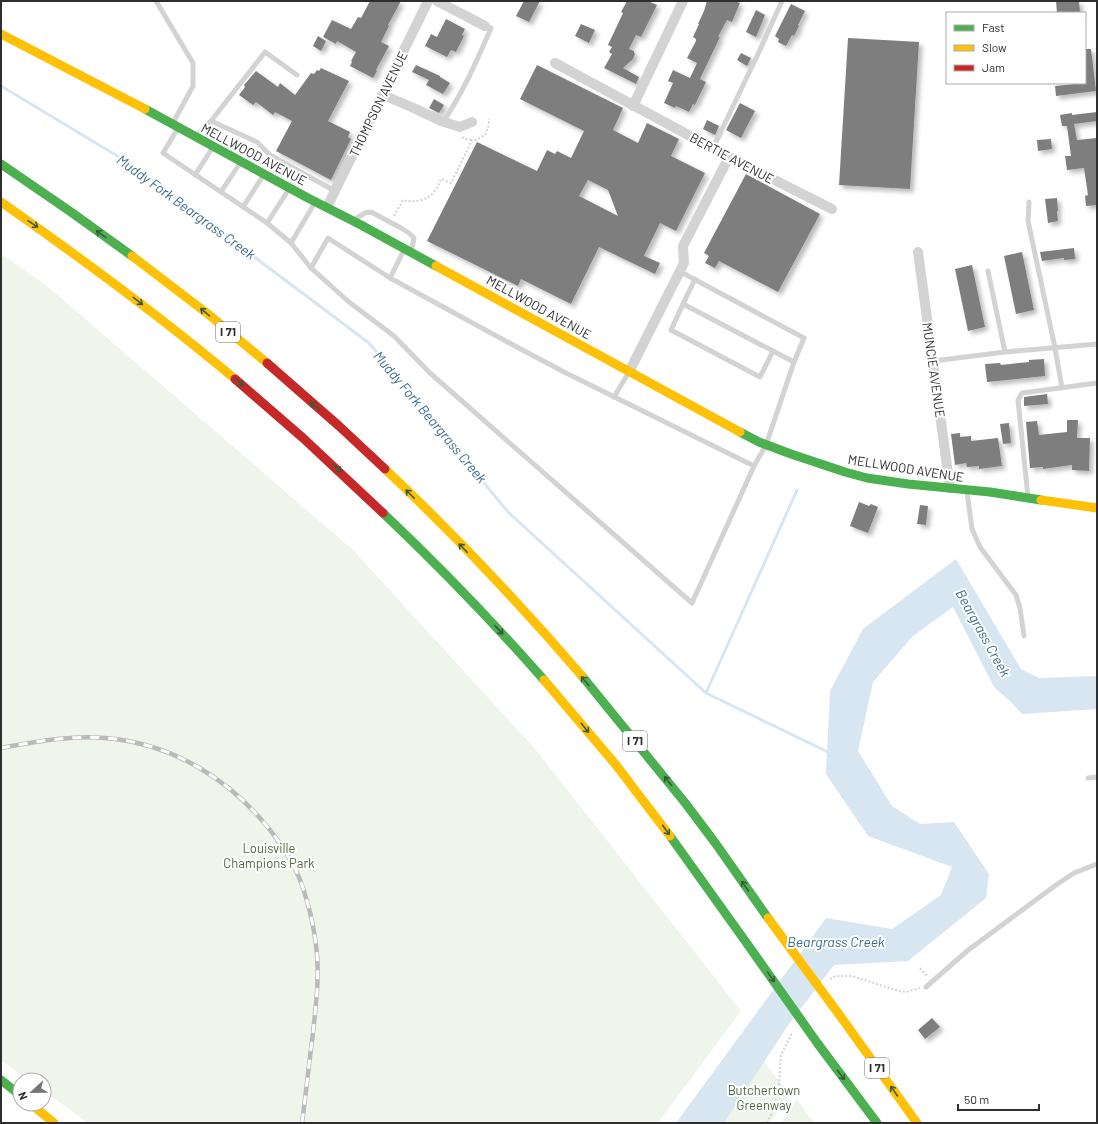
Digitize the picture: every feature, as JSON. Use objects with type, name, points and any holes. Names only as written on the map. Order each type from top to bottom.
[{"type":"main road","name":"MELLWOOD AVENUE","points":[[1,34],[408,250],[731,428],[766,444],[791,454],[860,476],[908,484],[967,491],[990,492],[1097,508]]},
{"type":"main road","name":"I 71","points":[[1,164],[83,220],[137,260],[197,306],[260,358],[350,436],[438,522],[522,608],[664,776],[708,834],[917,1123]]},
{"type":"main road","name":"I 71","points":[[1,202],[43,230],[127,292],[213,360],[324,457],[425,553],[473,602],[520,652],[564,703],[663,827],[818,1044],[877,1123]]},
{"type":"main road","points":[[1,1080],[12,1089]]},
{"type":"main road","points":[[41,1112],[54,1123]]},
{"type":"street","name":"THOMPSON AVENUE","points":[[327,207],[428,1]]},
{"type":"street","points":[[437,1],[485,26]]},
{"type":"street","points":[[633,106],[684,1]]},
{"type":"street","name":"BERTIE AVENUE","points":[[555,63],[728,157],[832,209]]},
{"type":"street","points":[[383,95],[443,122],[460,127],[472,122]]},
{"type":"street","points":[[629,372],[684,263],[683,246],[728,157]]},
{"type":"street","name":"MUNCIE AVENUE","points":[[918,252],[950,488]]},
{"type":"lane","points":[[156,1],[193,63],[193,86],[163,153],[267,223],[291,243],[311,268],[349,302],[394,336],[430,373],[692,603],[754,466],[766,444],[794,362],[804,338],[680,271]]},
{"type":"lane","points":[[713,148],[782,1]]},
{"type":"lane","points":[[443,122],[454,105],[491,28],[485,26]]},
{"type":"lane","points":[[196,137],[211,121],[264,52],[297,76]]},
{"type":"lane","points":[[211,121],[257,142],[270,155],[335,191]]},
{"type":"lane","points":[[195,175],[214,147]]},
{"type":"lane","points":[[221,192],[241,162]]},
{"type":"lane","points":[[243,207],[264,174]]},
{"type":"lane","points":[[267,223],[290,188]]},
{"type":"lane","points":[[291,243],[315,201]]},
{"type":"lane","points":[[1029,202],[1028,221],[1062,388]]},
{"type":"lane","points":[[353,221],[365,213],[371,212],[401,228],[414,238],[413,243],[390,278]]},
{"type":"lane","points":[[311,268],[328,238],[390,278],[515,346],[754,466]]},
{"type":"lane","points":[[988,271],[1005,352]]},
{"type":"lane","points":[[695,279],[671,330],[760,377],[773,351]]},
{"type":"lane","points":[[683,304],[794,362]]},
{"type":"lane","points":[[932,361],[1005,352],[1097,344]]},
{"type":"lane","points":[[614,397],[629,372]]},
{"type":"lane","points":[[1028,498],[1018,400],[1022,393],[1097,384]]},
{"type":"lane","points":[[967,491],[972,530],[980,547],[1016,595],[1020,608],[1024,636]]},
{"type":"lane","points":[[1088,778],[1097,777]]},
{"type":"lane","points":[[926,987],[967,951],[1056,885],[1074,873],[1097,864]]},
{"type":"path","points":[[394,216],[403,200],[416,201],[433,194],[441,179],[452,183],[472,140],[476,140],[485,135],[489,125],[489,119]]},
{"type":"path","points":[[920,968],[932,982]]},
{"type":"path","points":[[827,981],[836,976],[852,976],[899,991],[906,992],[926,987]]},
{"type":"path","points":[[767,1123],[772,1113],[780,1086],[781,1055],[794,1031]]},
{"type":"green space","name":"Louisville Champions Park","points":[[1,254],[46,285],[353,550],[536,750],[741,1011],[658,1123],[88,1123],[52,1097],[52,1072],[17,1072],[1,1060]]},
{"type":"green space","name":"Butchertown Greenway","points":[[764,1061],[790,1096],[769,1123],[724,1123]]},
{"type":"green space","points":[[797,1099],[814,1123],[781,1123]]},
{"type":"water","name":"Beargrass Creek","points":[[956,559],[1021,669],[1039,678],[1097,676],[1097,709],[1022,714],[994,687],[953,607],[913,636],[873,682],[858,751],[892,806],[920,824],[954,822],[989,874],[986,898],[908,961],[834,965],[789,1024],[724,1123],[676,1123],[826,918],[892,929],[941,895],[952,867],[868,836],[826,774],[830,691],[863,629]]},
{"type":"building","points":[[370,1],[401,1],[381,42],[389,46],[373,78],[350,66],[356,52],[337,41],[336,44],[323,37],[332,20],[351,29],[358,17],[361,18]]},
{"type":"building","points":[[524,1],[540,1],[529,22],[516,16]]},
{"type":"building","points":[[627,1],[648,1],[657,5],[641,37],[636,35],[629,49],[634,51],[635,54],[633,59],[623,68],[639,77],[636,84],[604,68],[612,54],[609,52],[612,47],[608,45]]},
{"type":"building","points":[[707,1],[735,1],[740,3],[732,22],[727,20],[718,37],[720,37],[700,79],[706,82],[695,105],[693,104],[689,112],[676,106],[675,108],[664,103],[673,83],[668,81],[673,70],[690,78],[697,63],[687,58],[696,41],[693,37]]},
{"type":"building","points":[[1056,1],[1079,1],[1080,12],[1057,12]]},
{"type":"building","points":[[791,4],[805,11],[794,36],[792,35],[786,46],[778,42],[779,39],[775,36]]},
{"type":"building","points":[[756,10],[765,15],[756,37],[746,32]]},
{"type":"building","points":[[446,19],[465,29],[462,35],[464,36],[456,52],[451,50],[447,57],[425,46],[431,34],[437,37]]},
{"type":"building","points":[[581,24],[595,30],[589,43],[575,36]]},
{"type":"building","points":[[318,36],[326,41],[321,51],[313,46]]},
{"type":"building","points":[[848,38],[919,42],[910,189],[839,185]]},
{"type":"building","points":[[1086,49],[1091,49],[1096,91],[1056,96],[1055,86],[1086,84]]},
{"type":"building","points":[[741,53],[751,58],[747,66],[737,60]]},
{"type":"building","points":[[416,65],[440,76],[450,83],[443,94],[426,85],[429,80],[412,72]]},
{"type":"building","points":[[537,65],[623,108],[613,130],[638,143],[647,123],[679,139],[671,156],[705,173],[676,231],[660,223],[644,256],[660,263],[655,274],[599,247],[571,304],[521,279],[518,286],[427,241],[477,142],[537,171],[547,150],[555,154],[557,151],[571,158],[584,131],[520,99]],"holes":[[[588,180],[608,190],[618,216],[579,196]]]},
{"type":"building","points":[[321,68],[349,81],[328,121],[350,132],[348,137],[351,139],[331,180],[276,151],[292,121],[275,112],[273,115],[256,102],[253,105],[239,95],[245,87],[244,85],[256,71],[278,87],[280,83],[295,95],[311,73],[314,74]]},
{"type":"building","points":[[434,99],[444,105],[439,113],[429,108]]},
{"type":"building","points":[[740,103],[755,111],[741,138],[726,130]]},
{"type":"building","points":[[1097,112],[1097,121],[1074,124],[1077,140],[1097,138],[1097,205],[1086,206],[1085,196],[1088,195],[1084,168],[1067,170],[1065,156],[1071,156],[1067,126],[1062,126],[1060,115]]},
{"type":"building","points":[[707,120],[719,126],[715,135],[703,129]]},
{"type":"building","points":[[1051,139],[1052,149],[1038,151],[1037,140]]},
{"type":"building","points":[[746,174],[820,214],[778,292],[719,261],[715,268],[705,263],[709,256],[704,253]]},
{"type":"building","points":[[1057,198],[1058,221],[1048,223],[1045,199]]},
{"type":"building","points":[[1074,248],[1075,259],[1064,260],[1064,258],[1042,261],[1040,252]]},
{"type":"building","points":[[1022,252],[1034,310],[1016,314],[1004,256]]},
{"type":"building","points":[[972,265],[985,327],[968,331],[955,269]]},
{"type":"building","points":[[1044,359],[1045,376],[987,382],[985,364],[1000,363],[1001,365]]},
{"type":"building","points":[[1047,394],[1048,404],[1024,406],[1024,397]]},
{"type":"building","points":[[1067,420],[1078,420],[1077,438],[1090,438],[1089,471],[1072,470],[1072,465],[1043,469],[1043,467],[1030,468],[1026,422],[1037,421],[1039,435],[1067,432]]},
{"type":"building","points":[[1009,423],[1011,443],[1003,444],[1000,424]]},
{"type":"building","points":[[960,433],[960,437],[971,436],[971,441],[998,438],[1002,466],[979,469],[979,466],[967,467],[966,463],[955,465],[951,434]]},
{"type":"building","points":[[859,502],[869,506],[871,504],[878,507],[868,533],[850,526]]},
{"type":"building","points":[[920,505],[928,506],[926,525],[917,524]]},
{"type":"building","points":[[932,1018],[940,1027],[925,1039],[918,1030]]},
{"type":"waterway","name":"Muddy Fork Beargrass Creek","points":[[1,86],[129,163],[369,343],[508,512],[706,693],[830,753]]},
{"type":"waterway","points":[[706,693],[797,490]]},
{"type":"railway","points":[[1,748],[44,741],[86,737],[115,739],[158,749],[179,757],[217,779],[250,808],[269,828],[296,870],[304,891],[313,924],[316,945],[318,978],[302,1123]]},
{"type":"traffic: fast","points":[[145,109],[436,266]]},
{"type":"traffic: fast","points":[[1,164],[132,256]]},
{"type":"traffic: fast","points":[[740,432],[759,442],[791,454],[867,478],[908,484],[990,492],[1041,500]]},
{"type":"traffic: fast","points":[[383,513],[425,553],[544,680]]},
{"type":"traffic: fast","points":[[582,676],[686,804],[768,918]]},
{"type":"traffic: fast","points":[[670,836],[748,945]]},
{"type":"traffic: fast","points":[[748,945],[818,1044]]},
{"type":"traffic: fast","points":[[818,1044],[877,1123]]},
{"type":"traffic: fast","points":[[1,1080],[12,1089]]},
{"type":"traffic: slow","points":[[1,34],[145,109]]},
{"type":"traffic: slow","points":[[1,202],[120,288],[235,379]]},
{"type":"traffic: slow","points":[[132,256],[208,314],[267,363]]},
{"type":"traffic: slow","points":[[436,266],[740,432]]},
{"type":"traffic: slow","points":[[385,469],[486,570],[535,622],[582,676]]},
{"type":"traffic: slow","points":[[1041,500],[1097,508]]},
{"type":"traffic: slow","points":[[544,680],[616,765],[670,836]]},
{"type":"traffic: slow","points":[[768,918],[838,1013]]},
{"type":"traffic: slow","points":[[838,1013],[917,1123]]},
{"type":"traffic: slow","points":[[41,1112],[54,1123]]},
{"type":"traffic: jam","points":[[267,363],[339,426],[385,469]]},
{"type":"traffic: jam","points":[[235,379],[303,438],[383,513]]}]
